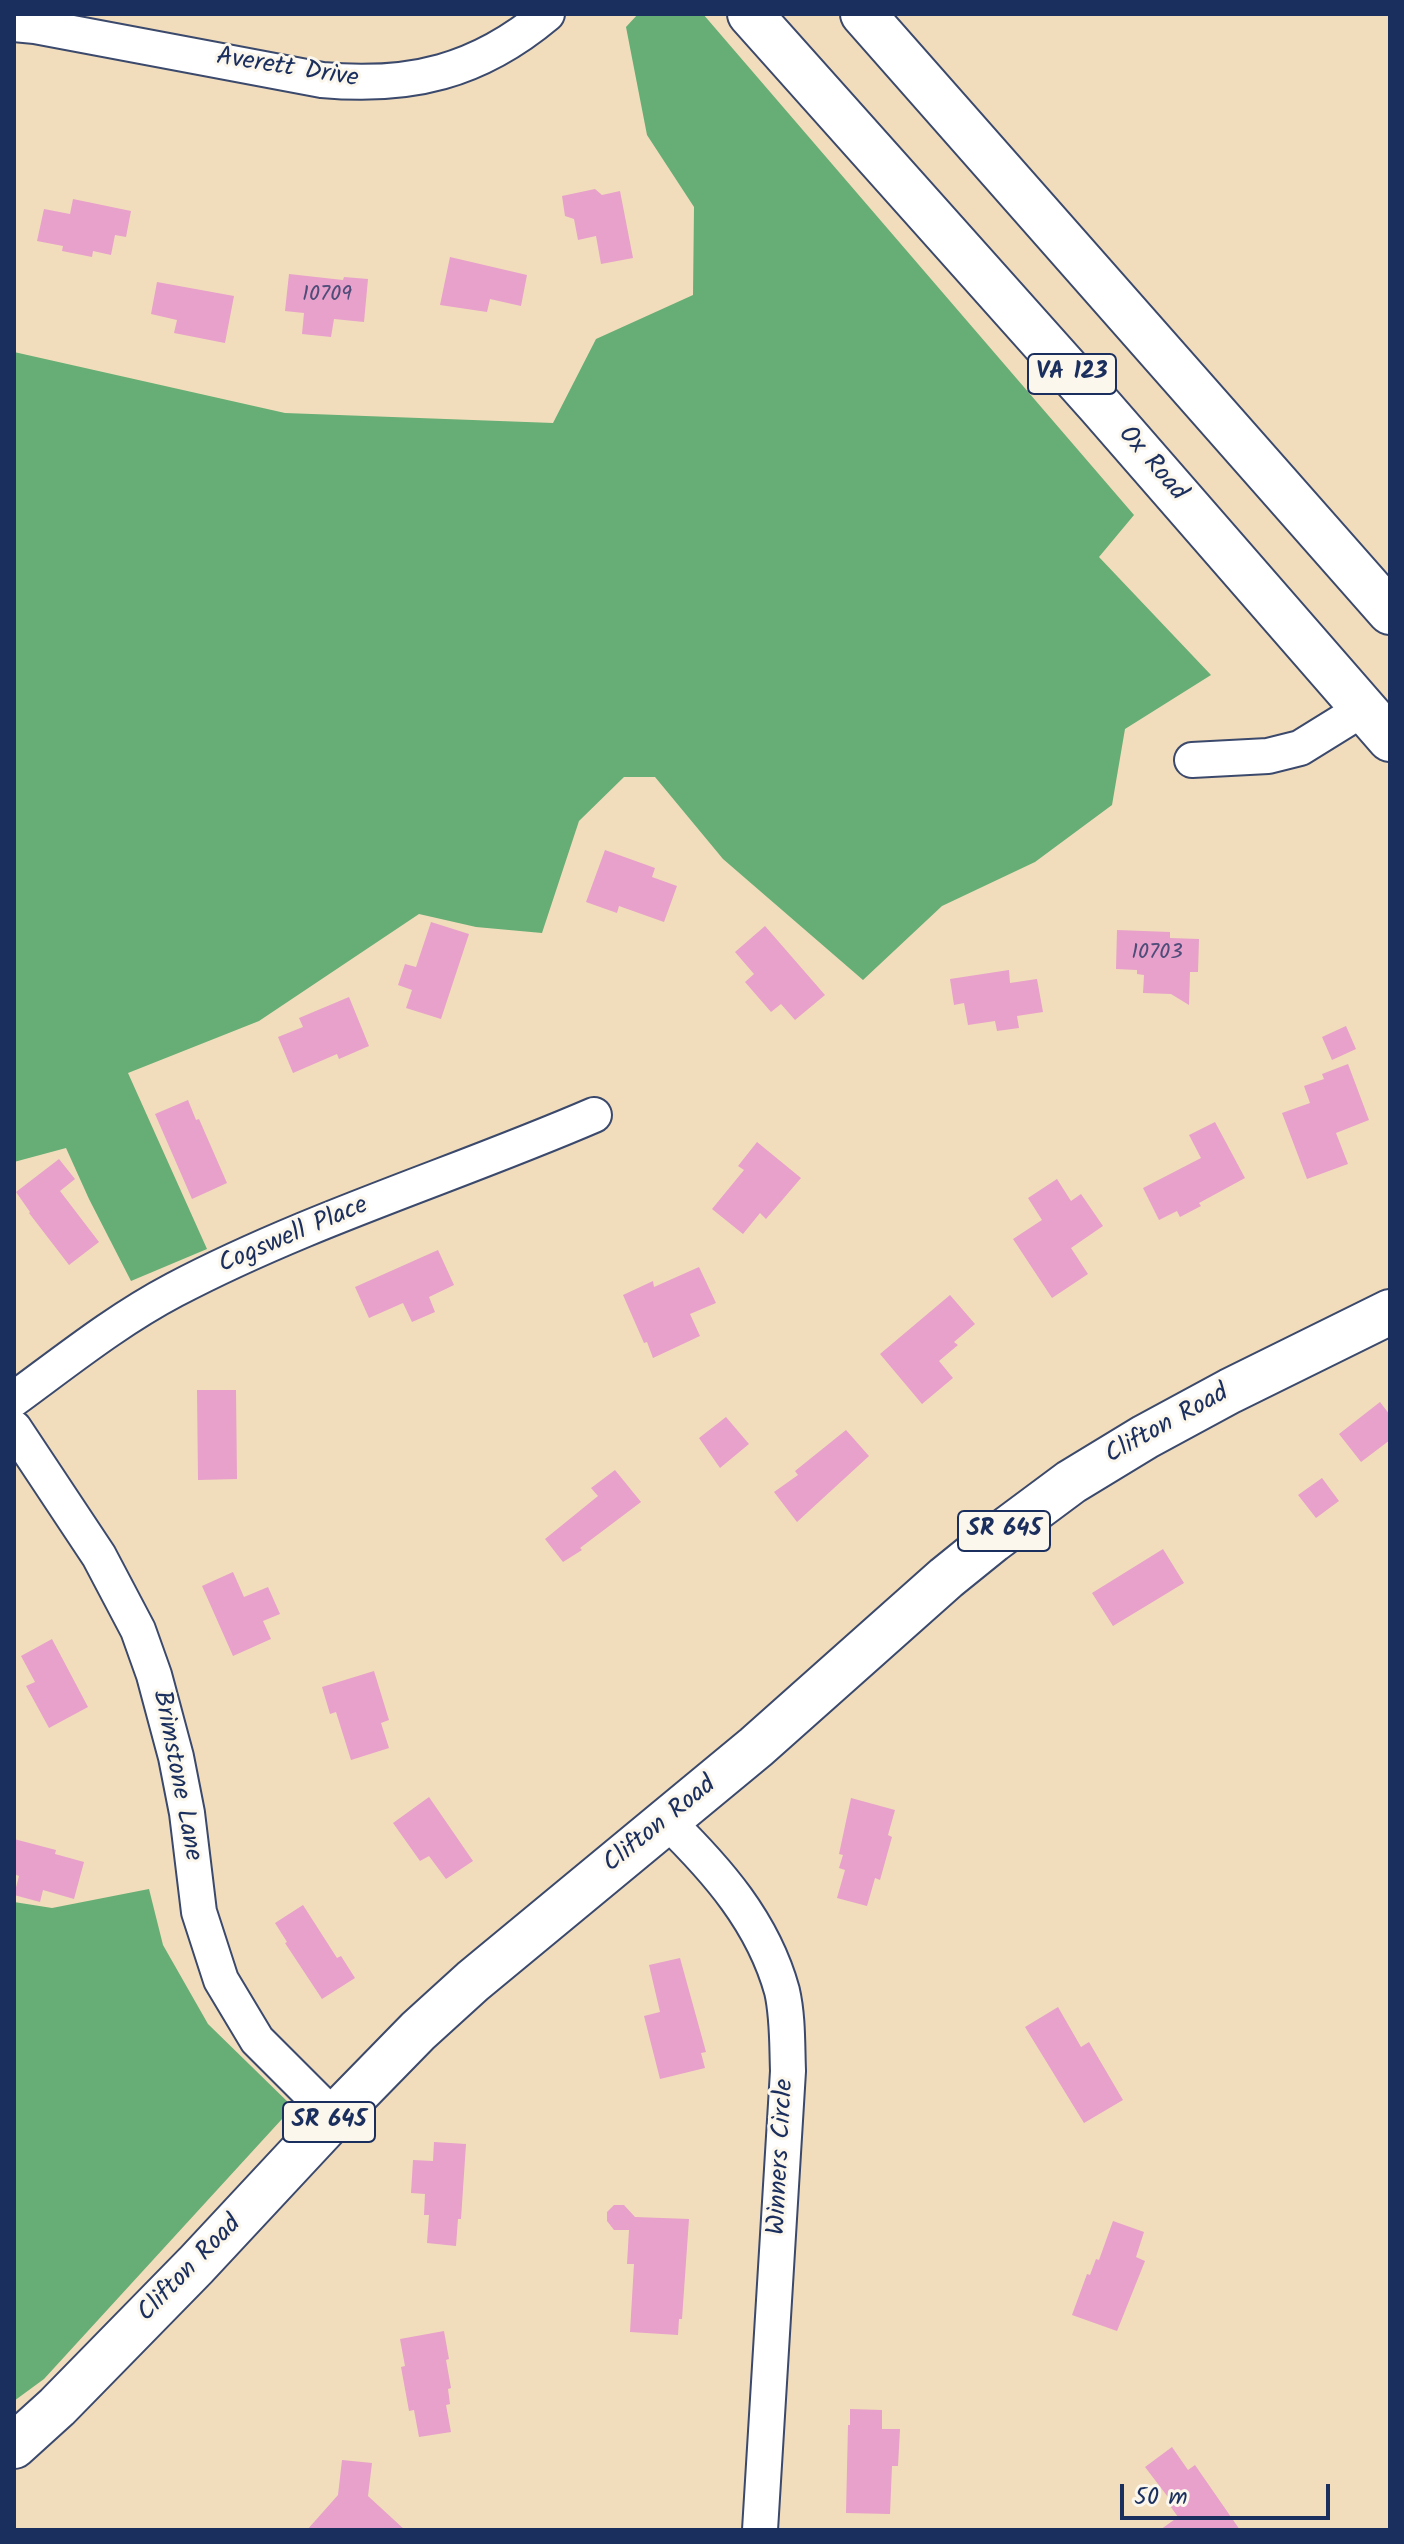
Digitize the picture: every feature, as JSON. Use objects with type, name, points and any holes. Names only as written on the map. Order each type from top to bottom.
[{"type":"main road","name":"Ox Road","points":[[750,14],[1100,406],[1377,724]]},
{"type":"main road","name":"VA 123","points":[[863,14],[1390,612]]},
{"type":"main road","name":"Clifton Road","points":[[14,2446],[57,2407],[205,2256],[418,2031],[473,1981],[842,1672],[946,1578],[1071,1482],[1145,1437],[1390,1312]]},
{"type":"street","name":"Averett Drive","points":[[14,24],[322,80],[360,83],[406,81],[465,64],[504,45],[547,14]]},
{"type":"street","points":[[1192,760],[1268,756],[1377,724]]},
{"type":"street","name":"Cogswell Place","points":[[14,1399],[107,1331],[173,1291],[240,1258],[594,1115]]},
{"type":"street","name":"Brimstone Lane","points":[[14,1428],[99,1556],[138,1630],[154,1675],[176,1757],[187,1813],[199,1912],[221,1980],[257,2040],[334,2117]]},
{"type":"street","name":"Winners Circle","points":[[667,1821],[714,1869],[754,1925],[782,1992],[786,2017],[788,2071],[760,2530]]},
{"type":"green space","points":[[638,14],[703,14],[1134,515],[1099,557],[1211,675],[1125,729],[1112,805],[1035,862],[942,906],[863,980],[723,859],[655,777],[624,777],[579,821],[542,933],[476,927],[419,914],[259,1021],[128,1073],[207,1249],[131,1281],[66,1148],[14,1162],[14,352],[285,413],[553,423],[596,339],[693,295],[694,207],[647,135],[626,27]]},
{"type":"green space","points":[[149,1889],[163,1945],[208,2024],[293,2107],[44,2379],[14,2401],[14,1902],[52,1908]]},
{"type":"building","points":[[595,189],[602,195],[620,191],[633,258],[601,264],[596,236],[578,240],[574,219],[565,216],[562,196]]},
{"type":"building","points":[[73,199],[131,211],[126,237],[115,235],[111,255],[93,251],[92,257],[62,251],[63,246],[37,241],[44,209],[70,214]]},
{"type":"building","points":[[450,257],[527,275],[521,306],[490,299],[487,312],[440,305]]},
{"type":"building","points":[[289,274],[343,280],[344,277],[368,279],[364,322],[334,319],[331,337],[302,334],[304,313],[285,311]]},
{"type":"building","points":[[157,282],[234,296],[225,343],[174,333],[177,320],[151,314]]},
{"type":"building","points":[[605,850],[655,868],[652,877],[677,886],[664,922],[619,906],[617,913],[586,902]]},
{"type":"building","points":[[431,922],[469,934],[441,1019],[406,1008],[412,990],[398,985],[405,964],[416,967]]},
{"type":"building","points":[[765,926],[825,995],[795,1020],[781,1004],[771,1012],[745,982],[754,974],[735,952]]},
{"type":"building","points":[[1117,930],[1170,932],[1170,938],[1199,939],[1198,972],[1190,972],[1189,1005],[1171,994],[1143,993],[1144,975],[1137,974],[1137,970],[1116,969]]},
{"type":"building","points":[[1009,970],[1010,983],[1037,979],[1043,1012],[1017,1016],[1019,1028],[997,1031],[995,1021],[968,1025],[964,1003],[954,1005],[950,979]]},
{"type":"building","points":[[349,997],[369,1046],[339,1059],[337,1054],[293,1073],[278,1037],[303,1027],[299,1018]]},
{"type":"building","points":[[1346,1026],[1356,1049],[1332,1060],[1322,1037]]},
{"type":"building","points":[[1348,1064],[1369,1120],[1336,1133],[1348,1164],[1307,1179],[1282,1113],[1310,1103],[1304,1086],[1324,1079],[1322,1074]]},
{"type":"building","points":[[188,1100],[227,1183],[192,1199],[155,1114]]},
{"type":"building","points":[[1215,1122],[1245,1178],[1180,1217],[1177,1211],[1159,1220],[1143,1188],[1201,1158],[1189,1135]]},
{"type":"building","points":[[757,1142],[801,1178],[766,1219],[760,1213],[743,1234],[712,1209],[744,1170],[738,1166]]},
{"type":"building","points":[[59,1159],[75,1179],[60,1191],[99,1242],[69,1265],[16,1192]]},
{"type":"building","points":[[1057,1179],[1071,1201],[1081,1194],[1103,1226],[1071,1248],[1088,1274],[1052,1298],[1013,1239],[1042,1220],[1028,1198]]},
{"type":"building","points":[[438,1250],[454,1285],[429,1297],[435,1312],[412,1322],[403,1303],[369,1318],[355,1287]]},
{"type":"building","points":[[699,1267],[716,1303],[690,1314],[700,1336],[653,1358],[623,1295],[653,1281],[654,1287]]},
{"type":"building","points":[[950,1295],[975,1324],[954,1342],[958,1345],[939,1361],[953,1378],[922,1404],[880,1354]]},
{"type":"building","points":[[197,1390],[236,1390],[237,1479],[198,1480]]},
{"type":"building","points":[[1380,1402],[1390,1415],[1390,1440],[1361,1462],[1339,1434]]},
{"type":"building","points":[[726,1417],[749,1444],[720,1468],[699,1438]]},
{"type":"building","points":[[846,1430],[869,1456],[797,1522],[774,1492],[798,1475],[795,1471]]},
{"type":"building","points":[[615,1470],[641,1502],[563,1562],[545,1539],[598,1496],[591,1488]]},
{"type":"building","points":[[1322,1478],[1339,1501],[1316,1518],[1298,1495]]},
{"type":"building","points":[[1163,1549],[1184,1583],[1113,1626],[1092,1593]]},
{"type":"building","points":[[233,1572],[244,1597],[268,1587],[280,1614],[263,1621],[271,1639],[233,1656],[202,1586]]},
{"type":"building","points":[[52,1639],[88,1707],[49,1728],[26,1686],[35,1682],[21,1656]]},
{"type":"building","points":[[374,1671],[389,1720],[381,1723],[389,1748],[351,1760],[336,1712],[330,1714],[322,1687]]},
{"type":"building","points":[[429,1797],[473,1861],[446,1879],[429,1856],[420,1861],[393,1823]]},
{"type":"building","points":[[851,1798],[895,1810],[888,1835],[892,1837],[880,1880],[875,1878],[867,1906],[837,1898],[845,1870],[839,1868],[843,1855],[839,1854]]},
{"type":"building","points":[[14,1839],[56,1850],[55,1854],[84,1862],[74,1899],[43,1890],[40,1902],[14,1895],[19,1876],[14,1874]]},
{"type":"building","points":[[303,1905],[337,1958],[341,1956],[355,1978],[322,1999],[275,1923]]},
{"type":"building","points":[[680,1958],[706,2052],[701,2053],[705,2068],[660,2079],[644,2016],[660,2012],[649,1965]]},
{"type":"building","points":[[1058,2007],[1081,2047],[1089,2042],[1123,2100],[1084,2123],[1025,2027]]},
{"type":"building","points":[[434,2142],[466,2144],[456,2246],[427,2243],[429,2215],[424,2215],[425,2194],[411,2193],[413,2160],[433,2161]]},
{"type":"building","points":[[614,2205],[624,2205],[635,2217],[689,2219],[682,2319],[679,2319],[678,2335],[630,2332],[634,2264],[627,2264],[629,2230],[614,2230],[607,2221],[607,2212]]},
{"type":"building","points":[[1113,2221],[1144,2232],[1136,2257],[1145,2261],[1117,2331],[1072,2315],[1087,2274],[1090,2275],[1096,2259],[1099,2260]]},
{"type":"building","points":[[444,2331],[451,2388],[448,2389],[450,2404],[446,2405],[451,2432],[419,2437],[414,2410],[409,2411],[401,2367],[405,2366],[400,2339]]},
{"type":"building","points":[[850,2409],[882,2410],[882,2429],[900,2429],[898,2466],[892,2466],[890,2514],[846,2513]]},
{"type":"building","points":[[1172,2447],[1188,2470],[1195,2465],[1240,2530],[1160,2530],[1178,2517],[1168,2503],[1171,2501],[1145,2467]]},
{"type":"building","points":[[342,2460],[372,2463],[368,2496],[405,2530],[307,2530],[338,2495]]}]
